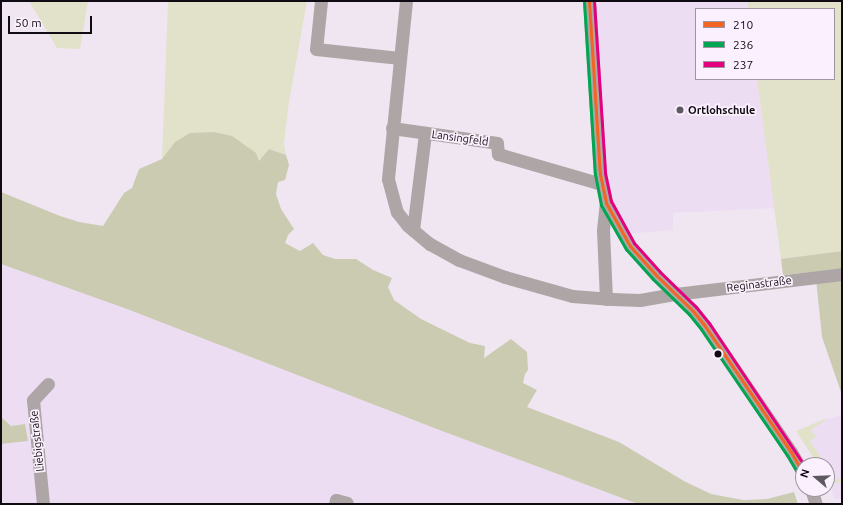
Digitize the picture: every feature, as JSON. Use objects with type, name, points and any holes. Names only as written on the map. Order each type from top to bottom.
[{"type":"street","points":[[321,1],[316,49],[400,58]]},
{"type":"street","points":[[406,1],[388,165],[389,187],[397,212],[412,230],[430,244],[459,260],[479,268],[572,296],[640,300],[676,294]]},
{"type":"street","points":[[589,1],[602,184],[606,203],[630,246],[705,326],[795,459]]},
{"type":"street","name":"Lansingfeld","points":[[392,128],[497,143],[498,154],[602,184]]},
{"type":"street","name":"Lansingfeld","points":[[412,230],[425,133]]},
{"type":"street","points":[[606,203],[603,230],[606,299]]},
{"type":"street","name":"Reginastraße","points":[[676,294],[842,274]]},
{"type":"street","name":"Liebigstraße","points":[[43,504],[33,400],[48,384]]},
{"type":"shaded area","name":"Ortlohschule","points":[[591,1],[747,1],[748,8],[695,8],[695,80],[757,80],[775,208],[673,213],[673,230],[626,234],[608,203]]},
{"type":"shaded area","points":[[1,264],[127,309],[442,431],[638,504],[1,504],[1,444],[28,441],[1,417]]},
{"type":"shaded area","points":[[842,415],[842,477],[836,481],[835,457],[820,457],[810,441],[815,436],[811,430],[826,419]]},
{"type":"shaded area","points":[[842,482],[842,499],[834,499],[835,483]]},
{"type":"green space","points":[[29,1],[88,1],[80,49],[57,48]]},
{"type":"green space","points":[[168,1],[307,1],[289,102],[284,144],[286,155],[269,149],[259,161],[162,159]]},
{"type":"green space","points":[[747,1],[842,1],[842,251],[781,259],[757,80],[835,80],[835,8],[748,8]]},
{"type":"green space","points":[[214,132],[232,136],[256,153],[259,161],[269,149],[286,155],[289,165],[285,180],[278,182],[276,194],[281,209],[294,229],[288,235],[285,243],[300,251],[313,243],[323,255],[335,259],[356,259],[373,270],[392,278],[388,287],[394,300],[421,319],[470,343],[485,346],[484,358],[511,339],[527,352],[528,370],[525,374],[523,383],[537,390],[527,407],[619,442],[684,481],[711,494],[743,500],[767,499],[794,492],[798,504],[638,504],[442,431],[127,309],[1,264],[1,192],[60,216],[79,222],[103,226],[124,193],[132,188],[139,169],[162,159],[175,142],[190,133]]},
{"type":"green space","points":[[842,251],[842,269],[783,275],[781,259]]},
{"type":"green space","points":[[842,276],[841,392],[822,337],[816,279]]},
{"type":"green space","points":[[1,417],[11,426],[25,424],[28,441],[1,444]]},
{"type":"green space","points":[[825,419],[826,420],[811,430],[816,437],[810,441],[821,457],[813,457],[796,431]]},
{"type":"green space","points":[[842,477],[842,482],[835,483],[835,478],[836,480]]},
{"type":"transit line","name":"236","points":[[584,1],[595,174],[601,205],[626,249],[653,279],[689,314],[701,329],[795,468]]},
{"type":"transit line","name":"210","points":[[589,1],[600,174],[606,203],[630,246],[656,275],[693,311],[705,326],[795,459]]},
{"type":"transit line","name":"237","points":[[594,1],[605,173],[611,201],[634,243],[660,272],[696,307],[709,323],[799,457]]},
{"type":"place","name":"Ortlohschule","points":[[680,110]]}]
